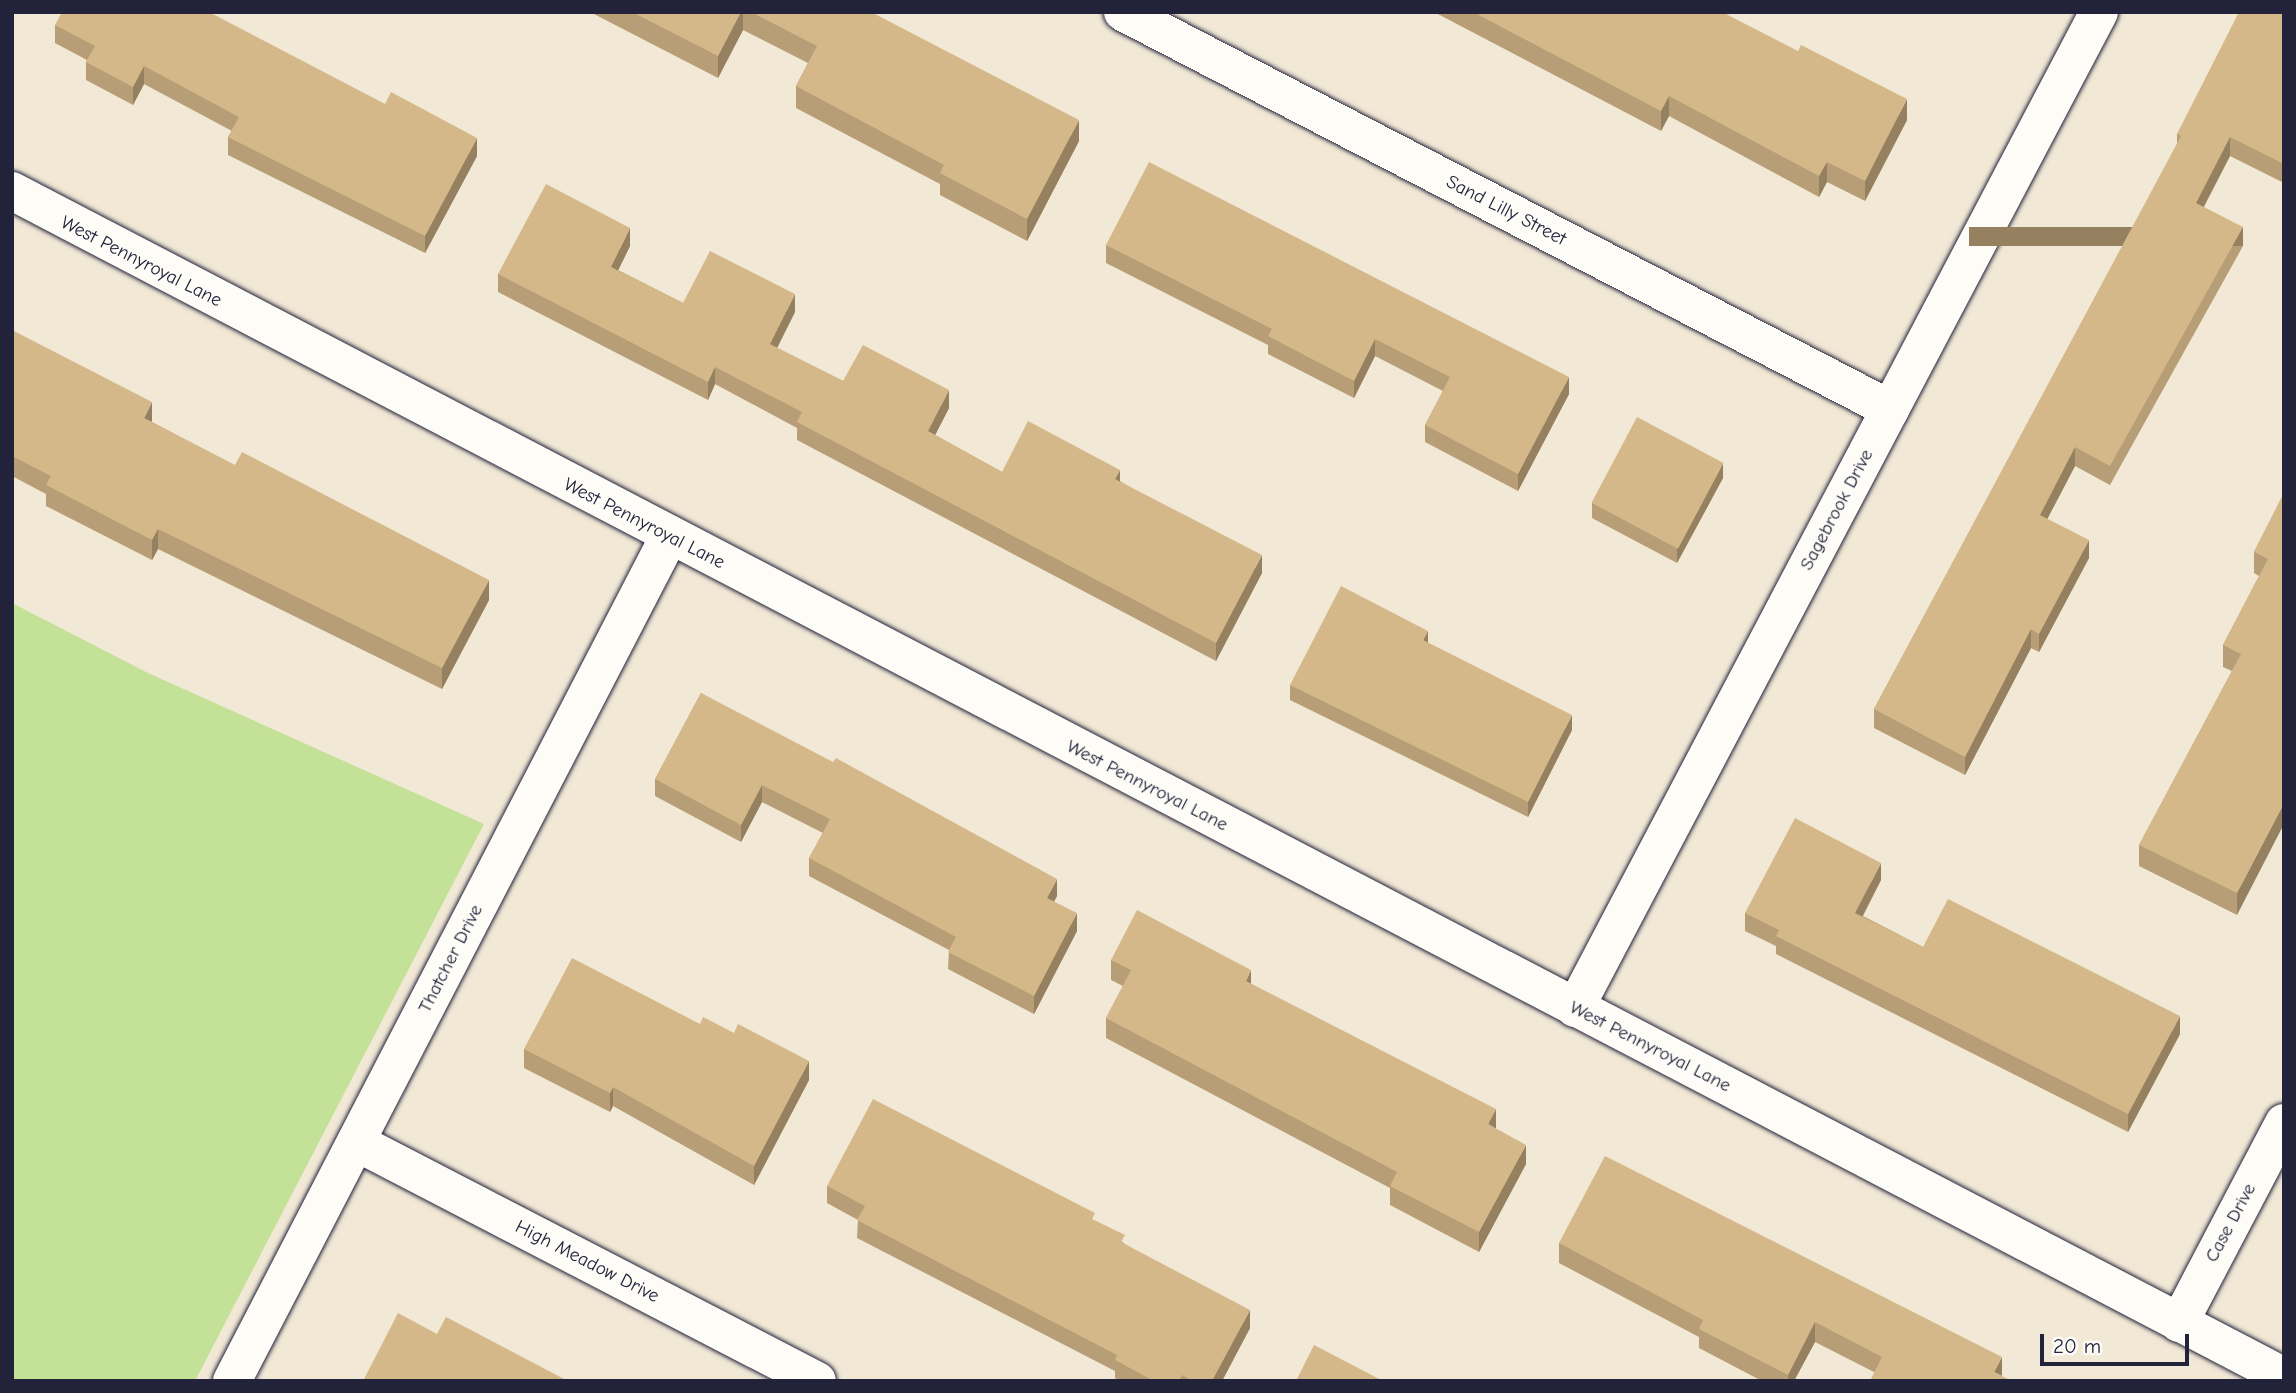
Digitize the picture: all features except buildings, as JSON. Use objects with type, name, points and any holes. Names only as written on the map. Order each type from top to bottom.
[{"type":"street","name":"Sand Lilly Street","points":[[1123,12],[1890,409]]},
{"type":"street","name":"Sagebrook Drive","points":[[1575,1008],[2099,12]]},
{"type":"street","name":"West Pennyroyal Lane","points":[[12,191],[669,537],[2284,1377]]},
{"type":"street","name":"Thatcher Drive","points":[[232,1381],[669,537]]},
{"type":"street","name":"Case Drive","points":[[2179,1323],[2284,1123]]},
{"type":"street","name":"High Meadow Drive","points":[[356,1142],[817,1381]]},
{"type":"green space","points":[[12,603],[148,673],[484,824],[195,1381],[12,1381]]}]
